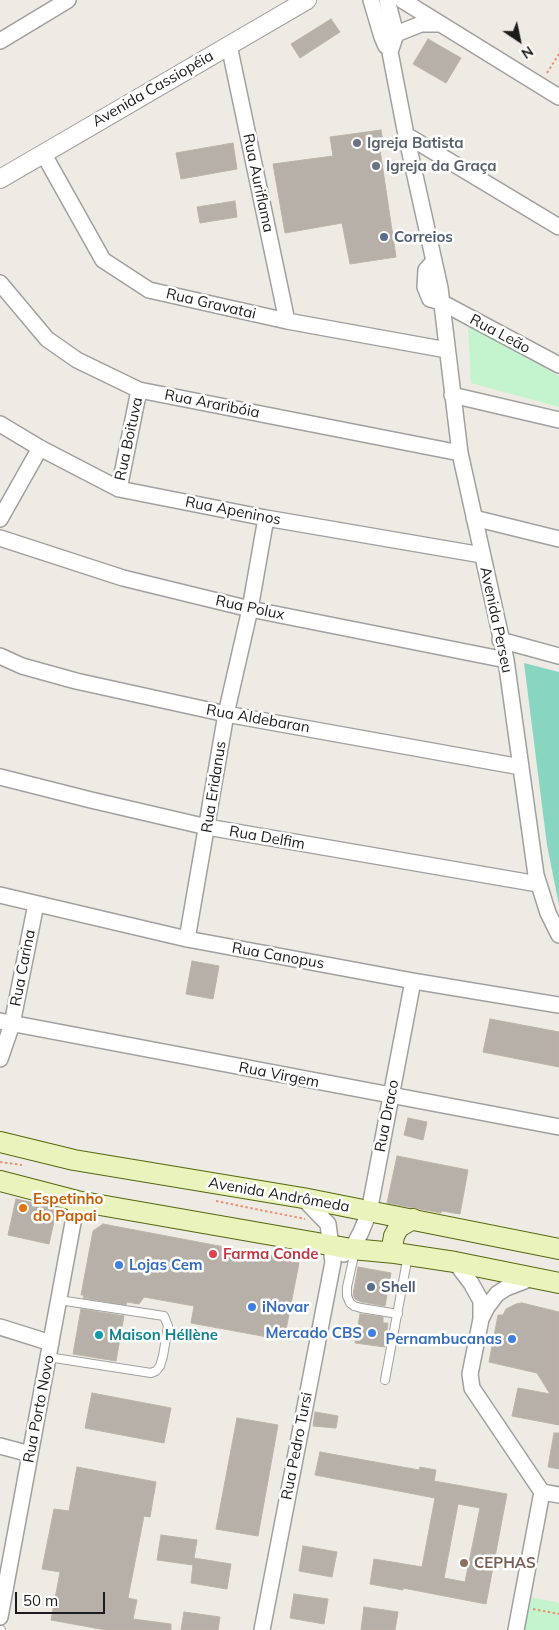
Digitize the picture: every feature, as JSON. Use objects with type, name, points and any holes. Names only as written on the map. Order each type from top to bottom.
[{"type":"main road","name":"Avenida Andrômeda","points":[[0,1142],[74,1160],[303,1198],[559,1249]]},
{"type":"main road","points":[[0,1181],[77,1201],[332,1253],[354,1249],[402,1254],[455,1262],[559,1283]]},
{"type":"main road","points":[[402,1254],[392,1248],[394,1236],[399,1227],[413,1219]]},
{"type":"street","points":[[0,41],[68,0]]},
{"type":"street","name":"Avenida Cassiopéia","points":[[0,178],[307,0]]},
{"type":"street","points":[[371,0],[389,36]]},
{"type":"street","points":[[387,0],[390,52],[434,261],[426,270],[425,287],[430,299],[441,302]]},
{"type":"street","points":[[402,0],[559,97]]},
{"type":"street","points":[[389,36],[421,24],[440,24]]},
{"type":"street","name":"Rua Auriflama","points":[[229,46],[287,321]]},
{"type":"street","points":[[406,135],[559,227]]},
{"type":"street","name":"Rua Gravatai","points":[[43,153],[103,260],[150,290],[287,321],[447,350]]},
{"type":"street","name":"Rua Araribóia","points":[[0,283],[47,339],[77,360],[139,390],[460,453]]},
{"type":"street","name":"Avenida Perseu","points":[[441,302],[460,453],[500,640],[506,660],[538,884],[548,913],[559,935]]},
{"type":"street","name":"Rua Leão","points":[[441,302],[559,366]]},
{"type":"street","name":"Rua Boituva","points":[[119,488],[139,390]]},
{"type":"street","points":[[452,395],[559,420]]},
{"type":"street","name":"Rua Apeninos","points":[[0,424],[40,448],[119,488],[266,518],[482,556]]},
{"type":"street","points":[[0,519],[40,448]]},
{"type":"street","name":"Rua Eridanus","points":[[187,939],[226,714],[250,609],[266,518]]},
{"type":"street","points":[[474,518],[559,539]]},
{"type":"street","name":"Rua Polux","points":[[0,538],[123,578],[250,609],[506,660]]},
{"type":"street","points":[[500,640],[559,656]]},
{"type":"street","name":"Rua Aldebaran","points":[[0,656],[22,666],[76,681],[226,714],[521,766]]},
{"type":"street","name":"Rua Delfim","points":[[0,776],[91,800],[207,827],[538,884]]},
{"type":"street","name":"Rua Canopus","points":[[0,895],[187,939],[413,981],[559,1005]]},
{"type":"street","name":"Rua Carina","points":[[0,1059],[6,1023],[36,904]]},
{"type":"street","name":"Rua Draco","points":[[354,1249],[369,1212],[413,981]]},
{"type":"street","name":"Rua Virgem","points":[[6,1023],[559,1127]]},
{"type":"street","points":[[303,1198],[328,1224]]},
{"type":"street","name":"Rua Porto Novo","points":[[0,1617],[5,1561],[30,1454],[77,1201]]},
{"type":"street","name":"Rua Pedro Tursi","points":[[262,1630],[332,1253],[328,1224]]},
{"type":"street","points":[[455,1262],[471,1283],[481,1301],[481,1319],[470,1374],[472,1388],[542,1492],[516,1630]]},
{"type":"street","points":[[481,1319],[496,1294],[532,1278]]},
{"type":"street","points":[[0,1327],[50,1350]]},
{"type":"street","points":[[0,1446],[30,1454]]},
{"type":"street","points":[[542,1492],[559,1495]]},
{"type":"lane","points":[[354,1249],[347,1287],[347,1296],[350,1303],[361,1308],[398,1314]]},
{"type":"lane","points":[[385,1380],[398,1314],[402,1254]]},
{"type":"lane","points":[[50,1350],[151,1373],[160,1366],[163,1356],[168,1326],[164,1316],[59,1300]]},
{"type":"path","points":[[539,86],[559,54]]},
{"type":"path","points":[[0,1162],[29,1166]]},
{"type":"path","points":[[212,1200],[328,1224]]},
{"type":"path","points":[[528,1608],[559,1614]]},
{"type":"green space","points":[[468,324],[559,376],[559,407],[471,383]]},
{"type":"green space","points":[[524,663],[559,672],[559,905],[547,845]]},
{"type":"green space","points":[[530,1597],[559,1603],[559,1630],[524,1630]]},
{"type":"building","points":[[331,19],[340,32],[300,58],[291,44]]},
{"type":"building","points":[[428,39],[461,58],[446,83],[413,64]]},
{"type":"building","points":[[381,130],[384,150],[380,150],[396,257],[350,264],[342,223],[285,233],[273,164],[333,156],[330,137]]},
{"type":"building","points":[[233,143],[237,169],[181,179],[176,153]]},
{"type":"building","points":[[235,201],[237,217],[200,223],[197,207]]},
{"type":"building","points":[[192,961],[219,966],[213,999],[186,994]]},
{"type":"building","points":[[490,1019],[559,1032],[559,1067],[483,1052]]},
{"type":"building","points":[[408,1118],[427,1122],[423,1140],[404,1135]]},
{"type":"building","points":[[397,1156],[468,1170],[460,1214],[442,1211],[441,1213],[387,1203]]},
{"type":"building","points":[[16,1199],[57,1208],[49,1244],[8,1235]]},
{"type":"building","points":[[103,1224],[272,1256],[272,1254],[291,1257],[290,1262],[299,1263],[284,1340],[191,1323],[194,1306],[144,1297],[139,1304],[127,1302],[126,1305],[83,1298],[84,1295],[81,1295],[93,1231]]},
{"type":"building","name":"Shell","points":[[358,1267],[391,1273],[385,1306],[355,1299],[353,1295]]},
{"type":"building","points":[[522,1303],[559,1312],[559,1425],[512,1416],[518,1388],[550,1394],[537,1373],[489,1362],[498,1315],[503,1315],[506,1309]]},
{"type":"building","name":"Maison Héllène","points":[[81,1309],[124,1316],[116,1361],[73,1354]]},
{"type":"building","name":"Mercado CBS","points":[[360,1314],[383,1317],[383,1323],[388,1323],[385,1347],[355,1343]]},
{"type":"building","points":[[92,1393],[171,1408],[164,1443],[85,1428]]},
{"type":"building","points":[[315,1412],[338,1416],[336,1428],[313,1426]]},
{"type":"building","points":[[237,1418],[278,1425],[258,1536],[216,1529]]},
{"type":"building","points":[[554,1433],[559,1433],[559,1469],[548,1467]]},
{"type":"building","points":[[320,1452],[419,1470],[420,1467],[436,1470],[434,1481],[507,1494],[486,1604],[403,1588],[403,1590],[370,1584],[374,1559],[422,1567],[435,1498],[315,1475]],"holes":[[[458,1504],[480,1508],[465,1582],[444,1578]]]},
{"type":"building","points":[[77,1467],[156,1482],[150,1517],[144,1516],[128,1598],[137,1600],[133,1619],[171,1624],[171,1630],[106,1630],[51,1620],[60,1572],[42,1569],[54,1509],[69,1511]]},
{"type":"building","points":[[161,1535],[197,1540],[194,1558],[231,1564],[227,1589],[191,1583],[193,1565],[157,1560]]},
{"type":"building","points":[[303,1546],[337,1552],[332,1577],[299,1571]]},
{"type":"building","points":[[294,1594],[328,1599],[324,1624],[290,1618]]},
{"type":"building","points":[[364,1607],[398,1612],[395,1630],[361,1630]]},
{"type":"building","points":[[184,1612],[220,1617],[218,1630],[181,1630]]},
{"type":"place","name":"Igreja Batista","points":[[357,143]]},
{"type":"place","name":"Igreja da Graça","points":[[376,166]]},
{"type":"place","name":"Correios","points":[[384,237]]},
{"type":"place","name":"Espetinho do Papai","points":[[23,1208]]},
{"type":"place","name":"Farma Conde","points":[[213,1254]]},
{"type":"place","name":"Lojas Cem","points":[[119,1265]]},
{"type":"place","name":"Shell","points":[[371,1287]]},
{"type":"place","name":"iNovar","points":[[252,1307]]},
{"type":"place","name":"Mercado CBS","points":[[372,1333]]},
{"type":"place","name":"Maison Héllène","points":[[99,1335]]},
{"type":"place","name":"Pernambucanas","points":[[512,1339]]},
{"type":"place","name":"CEPHAS","points":[[464,1563]]}]
